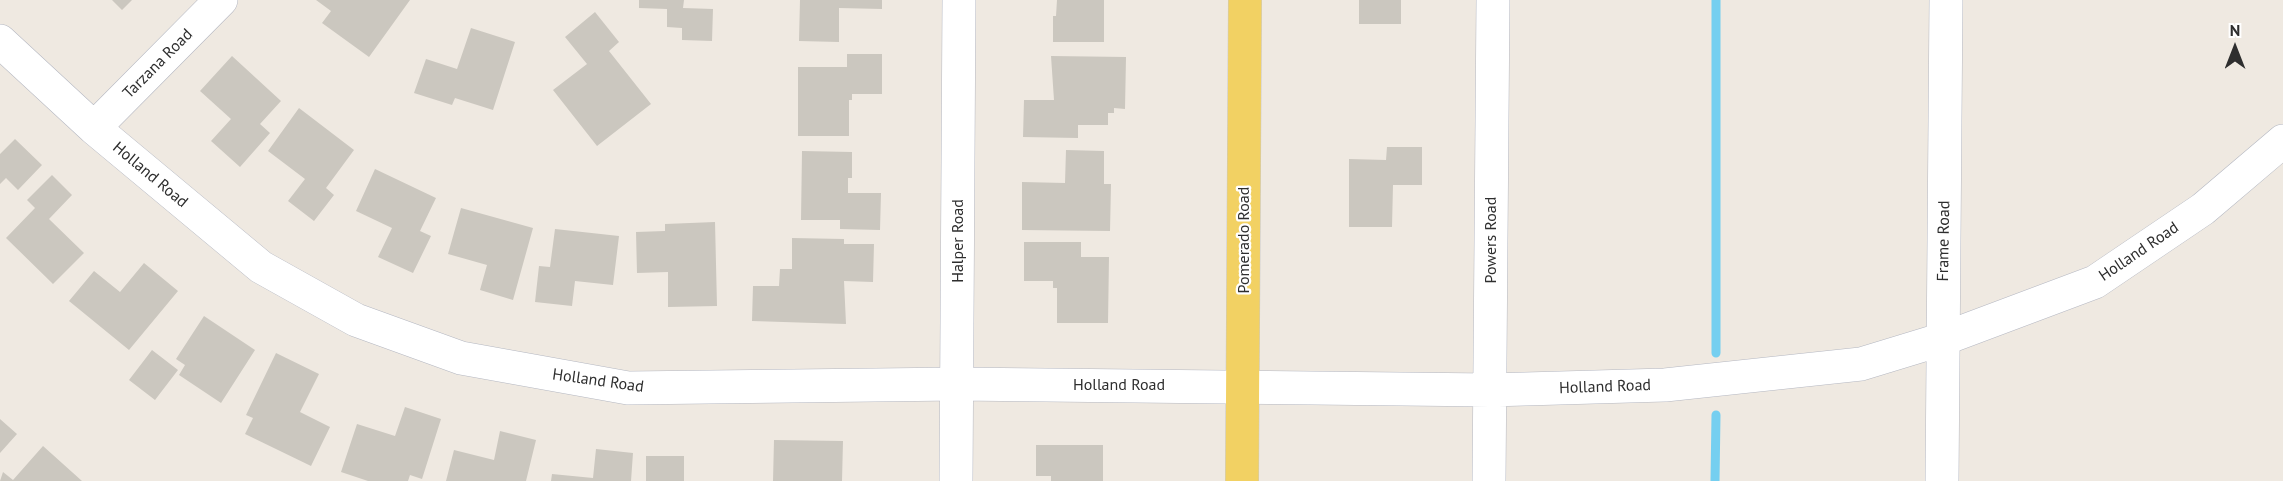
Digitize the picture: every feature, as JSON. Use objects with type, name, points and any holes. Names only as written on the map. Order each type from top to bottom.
[{"type":"main road","name":"Pomerado Road","points":[[1242,481],[1245,0]]},
{"type":"street","name":"Tarzana Road","points":[[94,129],[221,0]]},
{"type":"street","name":"Halper Road","points":[[956,481],[959,0]]},
{"type":"street","name":"Powers Road","points":[[1489,481],[1493,0]]},
{"type":"street","name":"Frame Road","points":[[1942,481],[1946,0]]},
{"type":"street","name":"Holland Road","points":[[0,41],[94,129],[261,267],[356,320],[461,358],[628,388],[957,384],[1490,390],[1665,385],[1861,364],[1943,339],[2095,282],[2204,209],[2283,141]]},
{"type":"building","points":[[112,0],[132,0],[122,10]]},
{"type":"building","points":[[316,0],[410,0],[369,57],[322,23],[331,11]]},
{"type":"building","points":[[639,0],[684,0],[683,8],[713,9],[712,41],[682,40],[682,28],[667,27],[667,9],[639,8]]},
{"type":"building","points":[[800,0],[882,0],[882,9],[839,8],[839,42],[799,41]]},
{"type":"building","points":[[1057,0],[1104,0],[1104,42],[1053,42],[1053,16],[1056,16]]},
{"type":"building","points":[[1359,0],[1401,0],[1401,24],[1359,24]]},
{"type":"building","points":[[595,12],[619,42],[609,51],[651,104],[597,146],[553,90],[587,64],[565,37]]},
{"type":"building","points":[[471,28],[515,42],[493,110],[455,98],[452,105],[414,93],[426,59],[457,69]]},
{"type":"building","points":[[847,54],[882,54],[882,94],[852,94],[852,100],[849,100],[849,136],[798,136],[798,67],[847,67]]},
{"type":"building","points":[[232,56],[281,101],[260,124],[270,133],[240,167],[211,141],[231,119],[200,91]]},
{"type":"building","points":[[1051,56],[1126,57],[1125,109],[1114,108],[1114,113],[1108,113],[1108,125],[1078,125],[1078,138],[1023,137],[1024,100],[1054,100]]},
{"type":"building","points":[[299,108],[354,150],[326,188],[334,195],[314,221],[288,201],[305,179],[268,151]]},
{"type":"building","points":[[15,139],[42,165],[18,190],[6,178],[0,184],[0,154]]},
{"type":"building","points":[[1387,147],[1422,147],[1422,185],[1393,185],[1392,227],[1349,227],[1349,159],[1386,160]]},
{"type":"building","points":[[1066,150],[1104,151],[1104,184],[1111,184],[1110,231],[1022,230],[1022,182],[1065,183]]},
{"type":"building","points":[[802,151],[852,152],[852,178],[848,178],[848,193],[881,193],[880,230],[840,229],[840,220],[801,220]]},
{"type":"building","points":[[375,169],[436,198],[420,231],[431,236],[413,273],[378,257],[392,228],[356,211]]},
{"type":"building","points":[[52,175],[72,195],[49,219],[84,253],[53,284],[6,238],[35,208],[27,200]]},
{"type":"building","points":[[461,208],[533,228],[513,300],[480,290],[487,265],[448,254]]},
{"type":"building","points":[[715,222],[717,306],[668,307],[668,272],[637,273],[636,232],[665,231],[665,224]]},
{"type":"building","points":[[555,229],[619,236],[613,285],[575,281],[572,306],[535,302],[539,266],[550,267]]},
{"type":"building","points":[[792,238],[844,239],[844,244],[874,244],[873,282],[844,281],[846,324],[752,321],[753,286],[779,286],[780,269],[792,269]]},
{"type":"building","points":[[1024,242],[1081,242],[1081,257],[1109,257],[1108,323],[1057,323],[1057,288],[1053,288],[1053,281],[1024,281]]},
{"type":"building","points":[[144,263],[178,291],[129,350],[69,301],[94,271],[120,292]]},
{"type":"building","points":[[204,316],[255,350],[221,403],[179,375],[185,365],[176,359]]},
{"type":"building","points":[[152,350],[178,370],[155,400],[129,380]]},
{"type":"building","points":[[276,353],[319,374],[300,412],[330,427],[311,466],[245,434],[253,418],[246,415]]},
{"type":"building","points":[[405,407],[441,419],[422,479],[410,475],[408,481],[368,481],[341,472],[357,424],[395,436]]},
{"type":"building","points":[[0,419],[17,434],[0,453]]},
{"type":"building","points":[[500,431],[536,440],[526,481],[446,481],[454,450],[494,460]]},
{"type":"building","points":[[774,440],[843,441],[842,481],[773,481]]},
{"type":"building","points":[[1036,445],[1103,445],[1103,481],[1051,481],[1051,476],[1036,476]]},
{"type":"building","points":[[43,446],[82,481],[0,481],[3,472],[13,480]]},
{"type":"building","points":[[596,449],[633,453],[631,481],[551,481],[552,474],[593,478]]},
{"type":"building","points":[[646,456],[684,456],[684,481],[646,481]]},
{"type":"waterway","points":[[1716,0],[1716,353]]},
{"type":"waterway","points":[[1715,481],[1716,415]]}]
